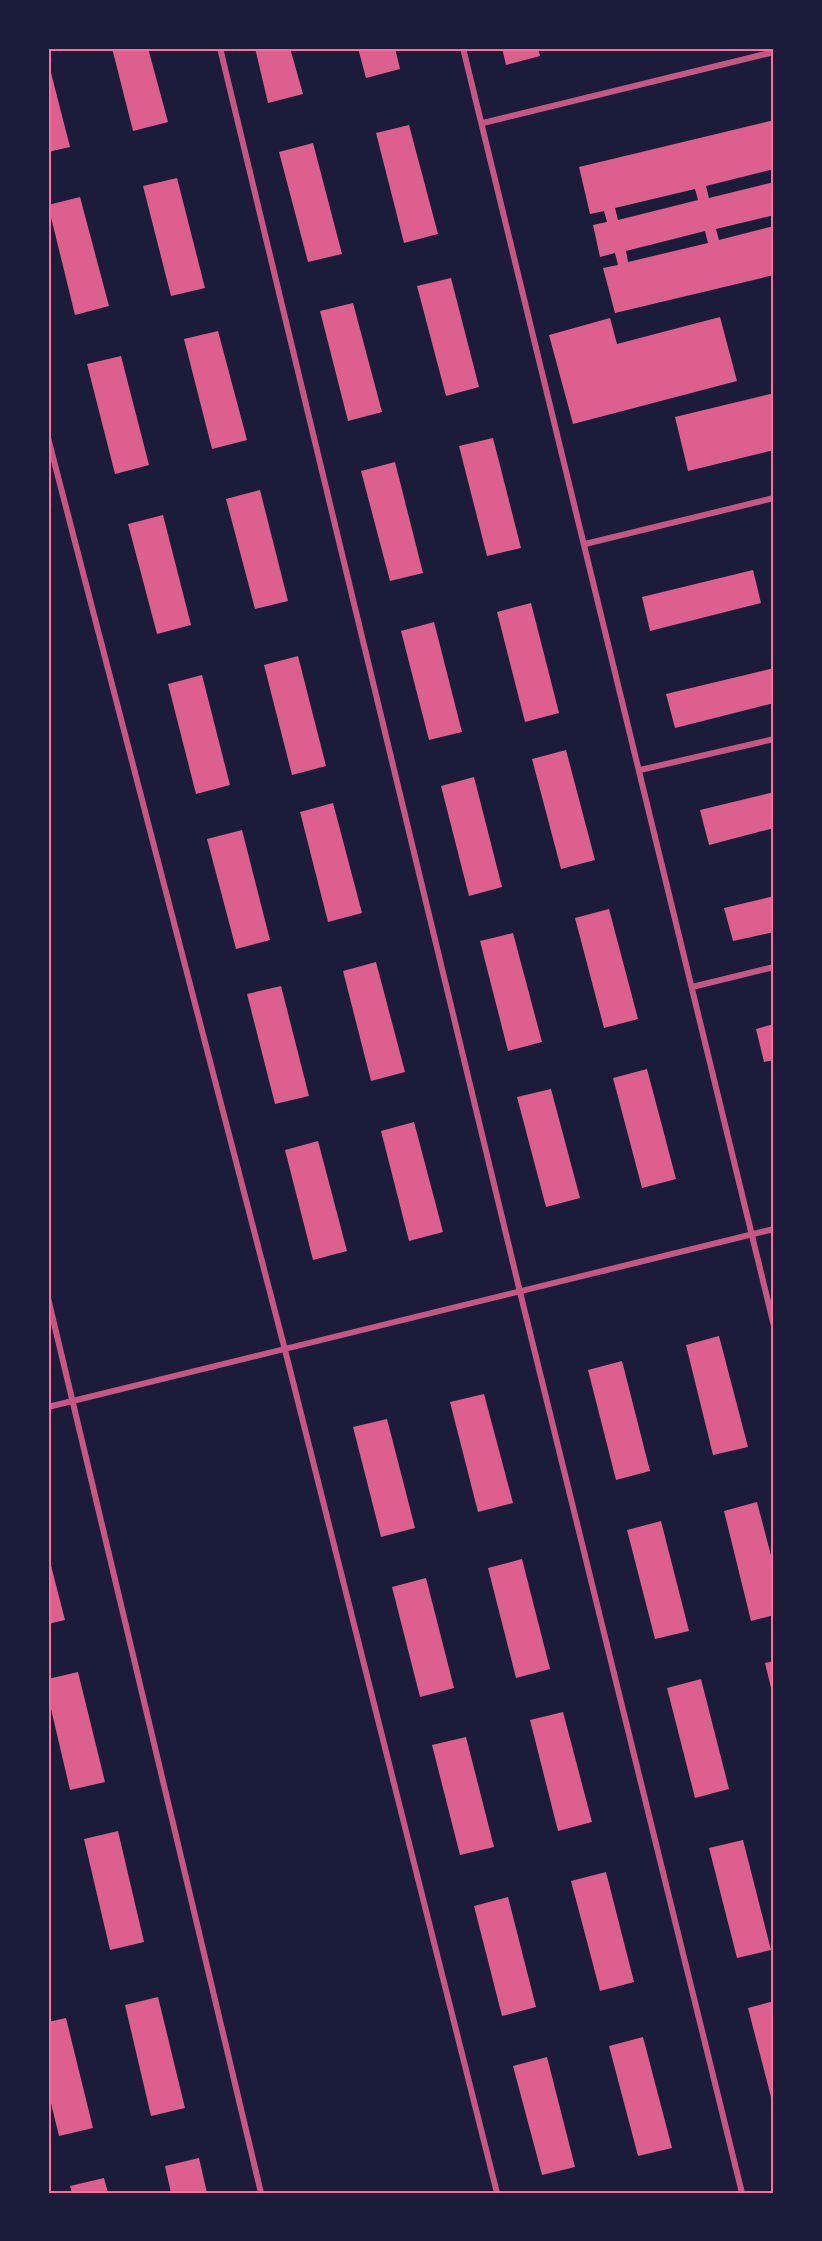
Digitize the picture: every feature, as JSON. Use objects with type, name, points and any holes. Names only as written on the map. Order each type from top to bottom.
[{"type":"street","points":[[220,48],[520,1292],[742,2193]]},
{"type":"street","points":[[463,48],[774,1326]]},
{"type":"street","points":[[758,48],[760,56]]},
{"type":"street","points":[[483,123],[774,52]]},
{"type":"street","points":[[48,438],[285,1350],[497,2193]]},
{"type":"street","points":[[585,544],[774,498]]},
{"type":"street","points":[[640,770],[774,739]]},
{"type":"street","points":[[692,987],[774,967]]},
{"type":"street","points":[[48,1407],[774,1229]]},
{"type":"street","points":[[48,1298],[261,2193]]},
{"type":"building","points":[[112,48],[148,48],[168,122],[133,131]]},
{"type":"building","points":[[255,48],[290,48],[303,94],[268,103]]},
{"type":"building","points":[[358,48],[395,48],[400,69],[366,78]]},
{"type":"building","points":[[502,48],[538,48],[540,56],[506,65]]},
{"type":"building","points":[[48,66],[70,147],[48,152]]},
{"type":"building","points":[[774,120],[774,169],[706,186],[709,198],[774,182],[774,215],[716,229],[719,240],[774,226],[774,275],[615,313],[603,268],[618,265],[615,253],[600,257],[593,225],[607,222],[604,211],[590,214],[579,167]],"holes":[[[695,189],[698,200],[618,220],[615,208]],[[705,231],[708,243],[628,262],[626,251]]]},
{"type":"building","points":[[409,125],[438,234],[404,243],[376,133]]},
{"type":"building","points":[[313,143],[342,254],[308,262],[279,152]]},
{"type":"building","points":[[177,178],[205,288],[171,296],[143,186]]},
{"type":"building","points":[[80,197],[109,306],[75,315],[48,205]]},
{"type":"building","points":[[451,278],[479,387],[446,396],[417,286]]},
{"type":"building","points":[[353,303],[382,412],[348,421],[320,311]]},
{"type":"building","points":[[720,317],[737,381],[573,424],[549,335],[610,318],[617,344]]},
{"type":"building","points":[[218,331],[247,440],[212,449],[184,339]]},
{"type":"building","points":[[121,356],[149,465],[115,474],[87,364]]},
{"type":"building","points":[[774,393],[774,450],[688,471],[675,417]]},
{"type":"building","points":[[493,438],[521,548],[487,556],[459,446]]},
{"type":"building","points":[[395,462],[423,573],[390,581],[361,471]]},
{"type":"building","points":[[260,490],[288,601],[255,609],[226,499]]},
{"type":"building","points":[[163,515],[191,625],[157,634],[128,524]]},
{"type":"building","points":[[753,570],[761,603],[650,631],[642,597]]},
{"type":"building","points":[[531,603],[559,713],[525,722],[497,612]]},
{"type":"building","points":[[434,622],[462,732],[429,740],[401,631]]},
{"type":"building","points":[[298,656],[326,766],[292,775],[264,665]]},
{"type":"building","points":[[774,668],[774,703],[675,728],[666,694]]},
{"type":"building","points":[[202,675],[230,785],[196,794],[168,684]]},
{"type":"building","points":[[566,750],[595,860],[561,869],[532,759]]},
{"type":"building","points":[[474,777],[502,887],[469,896],[441,786]]},
{"type":"building","points":[[774,792],[774,828],[709,845],[700,810]]},
{"type":"building","points":[[333,803],[362,913],[328,922],[300,812]]},
{"type":"building","points":[[242,830],[270,940],[236,949],[207,839]]},
{"type":"building","points":[[774,896],[774,932],[733,941],[724,908]]},
{"type":"building","points":[[609,909],[638,1019],[604,1028],[575,918]]},
{"type":"building","points":[[513,933],[542,1042],[508,1051],[480,941]]},
{"type":"building","points":[[376,962],[405,1072],[371,1081],[343,971]]},
{"type":"building","points":[[281,986],[309,1096],[275,1104],[247,994]]},
{"type":"building","points":[[774,1024],[774,1060],[764,1062],[756,1029]]},
{"type":"building","points":[[647,1069],[676,1179],[642,1188],[613,1078]]},
{"type":"building","points":[[551,1089],[580,1198],[546,1207],[517,1097]]},
{"type":"building","points":[[414,1122],[443,1232],[409,1241],[381,1131]]},
{"type":"building","points":[[318,1141],[347,1251],[313,1260],[285,1150]]},
{"type":"building","points":[[719,1336],[748,1447],[713,1455],[686,1345]]},
{"type":"building","points":[[622,1361],[650,1471],[616,1480],[588,1370]]},
{"type":"building","points":[[484,1394],[513,1503],[478,1512],[450,1402]]},
{"type":"building","points":[[387,1419],[415,1528],[381,1537],[353,1427]]},
{"type":"building","points":[[757,1502],[774,1567],[774,1615],[751,1621],[724,1511]]},
{"type":"building","points":[[661,1521],[689,1631],[655,1639],[627,1530]]},
{"type":"building","points":[[48,1554],[65,1620],[48,1624]]},
{"type":"building","points":[[522,1559],[550,1669],[516,1678],[488,1568]]},
{"type":"building","points":[[426,1578],[454,1688],[420,1697],[392,1587]]},
{"type":"building","points":[[774,1661],[774,1696],[773,1696],[765,1663]]},
{"type":"building","points":[[78,1672],[105,1782],[70,1790],[48,1696],[48,1679]]},
{"type":"building","points":[[701,1679],[729,1789],[695,1798],[667,1688]]},
{"type":"building","points":[[563,1712],[592,1822],[558,1831],[530,1720]]},
{"type":"building","points":[[466,1737],[494,1847],[460,1855],[432,1745]]},
{"type":"building","points":[[118,1831],[144,1942],[110,1950],[84,1839]]},
{"type":"building","points":[[743,1840],[771,1950],[737,1958],[709,1848]]},
{"type":"building","points":[[606,1872],[634,1982],[600,1991],[571,1881]]},
{"type":"building","points":[[508,1897],[536,2007],[502,2016],[474,1906]]},
{"type":"building","points":[[158,1997],[185,2108],[151,2116],[125,2005]]},
{"type":"building","points":[[774,2001],[774,2105],[773,2105],[748,2008]]},
{"type":"building","points":[[66,2018],[93,2128],[59,2136],[48,2091],[48,2022]]},
{"type":"building","points":[[643,2037],[672,2148],[638,2156],[609,2046]]},
{"type":"building","points":[[547,2057],[575,2167],[542,2175],[513,2066]]},
{"type":"building","points":[[199,2158],[207,2193],[171,2193],[165,2166]]},
{"type":"building","points":[[104,2178],[108,2193],[72,2193],[70,2186]]}]
